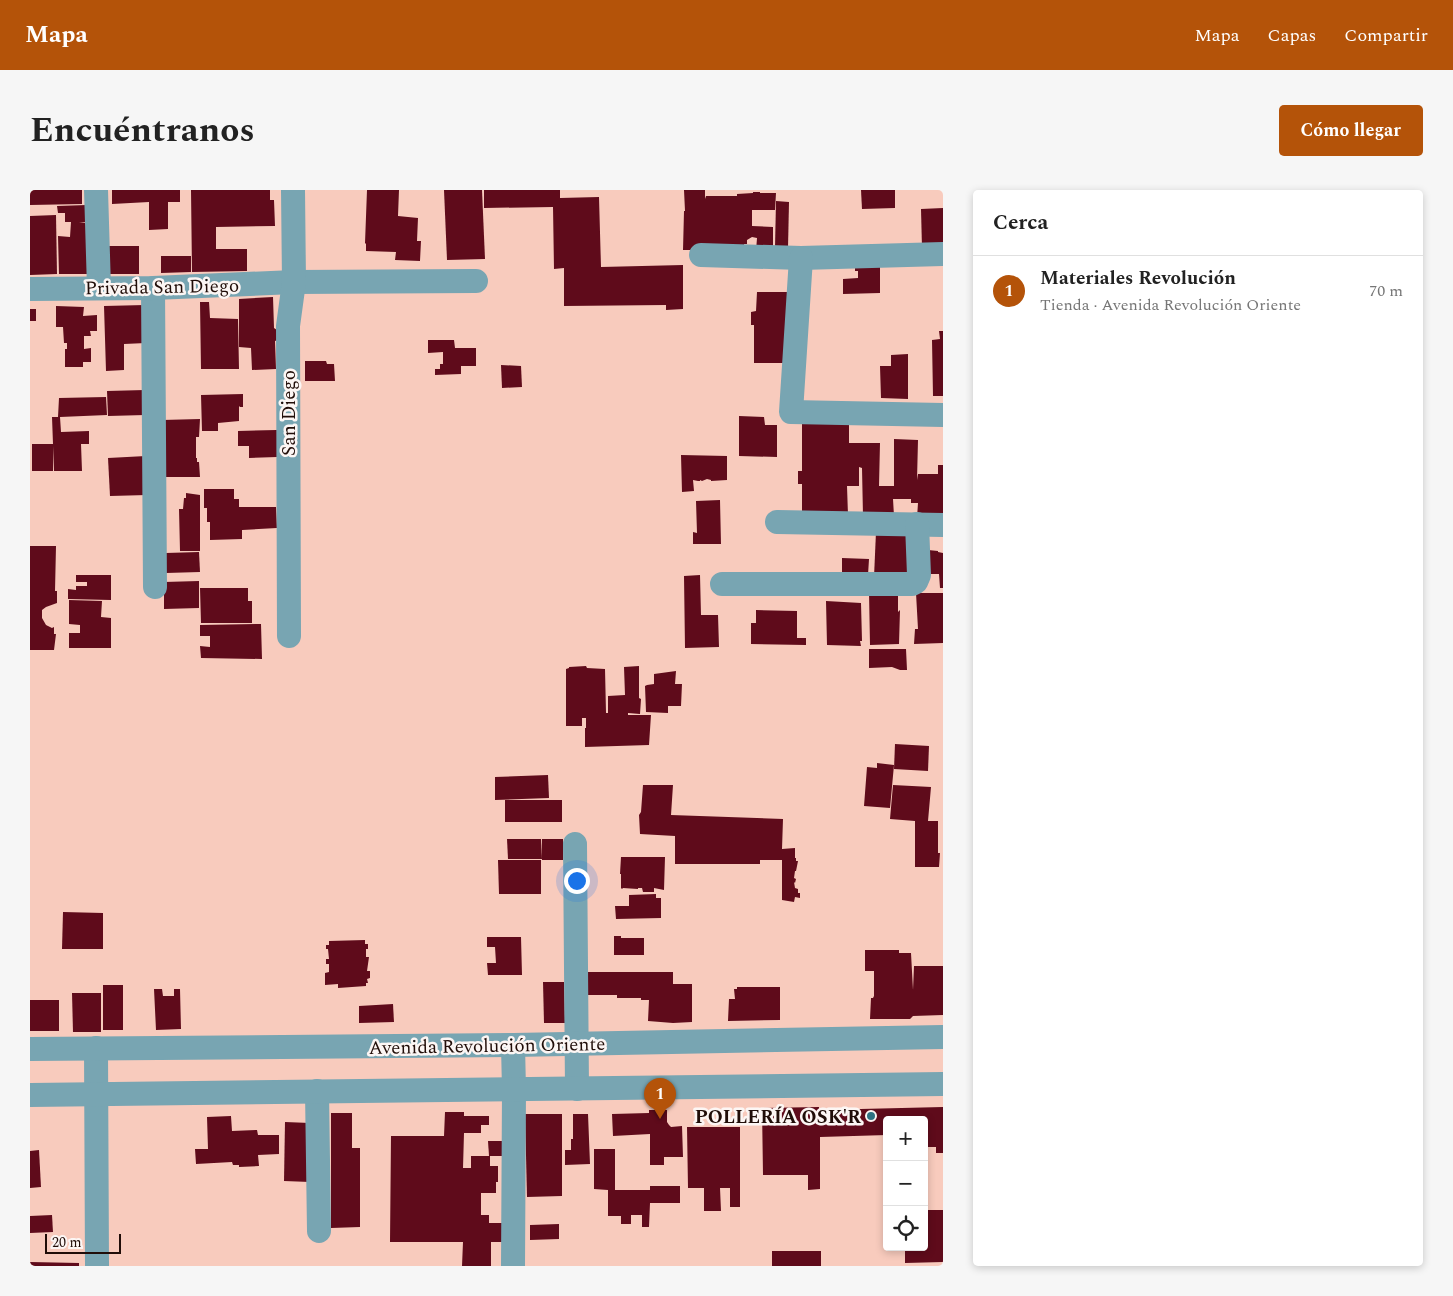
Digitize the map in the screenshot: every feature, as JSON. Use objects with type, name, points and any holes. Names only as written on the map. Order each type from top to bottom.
[{"type":"street","points":[[96,190],[99,288]]},
{"type":"street","name":"San Diego","points":[[289,636],[288,326],[294,282],[293,190]]},
{"type":"street","points":[[701,255],[801,258],[943,254]]},
{"type":"street","points":[[801,258],[791,412],[943,416]]},
{"type":"street","name":"Privada San Diego","points":[[30,289],[153,288],[294,282],[476,281]]},
{"type":"street","points":[[153,288],[155,587]]},
{"type":"street","points":[[777,522],[943,525]]},
{"type":"street","points":[[722,584],[912,584],[916,582],[918,575],[917,524]]},
{"type":"street","points":[[575,844],[577,1089]]},
{"type":"street","name":"Avenida Revolución Oriente","points":[[30,1049],[513,1045],[943,1037]]},
{"type":"street","points":[[513,1045],[513,1266]]},
{"type":"street","points":[[96,1048],[97,1266]]},
{"type":"street","points":[[30,1096],[943,1084]]},
{"type":"street","points":[[317,1091],[318,1231]]},
{"type":"building","points":[[30,190],[82,190],[82,204],[30,205]]},
{"type":"building","points":[[112,190],[180,190],[180,202],[168,202],[168,229],[149,230],[149,202],[112,204]]},
{"type":"building","points":[[191,190],[270,190],[270,200],[274,200],[275,226],[216,227],[216,249],[247,249],[247,271],[192,272]]},
{"type":"building","points":[[367,190],[399,190],[398,216],[418,218],[417,241],[421,241],[420,261],[395,260],[396,252],[366,251]]},
{"type":"building","points":[[444,190],[482,190],[485,259],[447,260]]},
{"type":"building","points":[[484,190],[560,190],[560,198],[599,197],[601,267],[683,265],[683,309],[666,310],[666,305],[564,306],[564,268],[554,269],[553,207],[484,208]]},
{"type":"building","points":[[684,190],[705,190],[705,199],[706,196],[737,196],[737,194],[753,192],[776,193],[775,210],[752,210],[752,226],[773,227],[773,252],[756,251],[757,238],[752,237],[747,240],[747,244],[744,244],[745,250],[683,250]]},
{"type":"building","points":[[861,190],[895,190],[895,208],[862,209]]},
{"type":"building","points":[[776,201],[789,202],[788,248],[775,248]]},
{"type":"building","points":[[87,205],[87,222],[79,223],[89,223],[89,274],[59,274],[58,236],[70,237],[71,222],[65,222],[65,213],[58,213],[57,206]]},
{"type":"building","points":[[943,208],[943,247],[922,248],[921,209]]},
{"type":"building","points":[[56,215],[57,274],[30,275],[30,216]]},
{"type":"building","points":[[107,246],[139,246],[139,274],[108,274]]},
{"type":"building","points":[[161,256],[191,256],[191,272],[161,273]]},
{"type":"building","points":[[880,262],[880,293],[843,294],[843,279],[858,278],[858,271],[855,271],[855,263]]},
{"type":"building","points":[[757,292],[791,292],[791,363],[754,363],[754,325],[751,325],[751,312],[756,311]]},
{"type":"building","points":[[273,297],[274,328],[277,330],[278,340],[275,341],[276,369],[252,370],[251,348],[239,347],[239,299]]},
{"type":"building","points":[[200,302],[209,302],[210,318],[238,319],[239,369],[201,369]]},
{"type":"building","points":[[145,305],[146,343],[124,344],[124,370],[106,371],[104,306]]},
{"type":"building","points":[[56,306],[84,307],[83,316],[97,315],[97,331],[90,331],[91,336],[84,336],[84,349],[91,348],[91,362],[83,362],[83,367],[65,367],[67,343],[64,343],[63,327],[56,327]]},
{"type":"building","points":[[30,309],[36,309],[36,321],[30,321]]},
{"type":"building","points":[[939,331],[943,331],[943,396],[933,396],[932,340],[940,339]]},
{"type":"building","points":[[428,340],[454,340],[455,348],[476,348],[476,366],[461,366],[461,374],[435,375],[435,369],[440,369],[440,364],[443,364],[443,352],[428,353]]},
{"type":"building","points":[[908,354],[908,399],[881,398],[880,366],[891,366],[891,355]]},
{"type":"building","points":[[305,361],[326,361],[327,364],[334,364],[335,381],[305,381]]},
{"type":"building","points":[[501,365],[521,366],[522,387],[502,388]]},
{"type":"building","points":[[145,390],[145,415],[108,416],[107,391]]},
{"type":"building","points":[[243,394],[243,407],[239,406],[239,421],[218,423],[218,431],[202,431],[201,395]]},
{"type":"building","points":[[106,397],[107,415],[60,417],[61,432],[89,431],[89,444],[81,444],[82,471],[54,471],[53,446],[53,471],[32,471],[32,444],[53,444],[52,417],[58,417],[59,398]]},
{"type":"building","points":[[739,416],[764,417],[765,425],[777,425],[777,457],[739,456]]},
{"type":"building","points":[[200,419],[199,437],[196,437],[196,458],[197,462],[199,462],[200,477],[162,477],[162,420]]},
{"type":"building","points":[[849,420],[849,443],[880,443],[879,486],[894,486],[894,439],[918,440],[917,480],[918,474],[938,474],[938,465],[943,465],[943,519],[917,518],[918,503],[911,503],[911,499],[893,499],[894,516],[863,516],[862,468],[859,467],[859,486],[847,486],[848,515],[802,514],[802,484],[798,484],[798,471],[802,471],[802,421]]},
{"type":"building","points":[[277,430],[277,457],[249,458],[249,446],[238,446],[238,431]]},
{"type":"building","points":[[681,455],[727,456],[727,480],[693,480],[694,491],[682,492]]},
{"type":"building","points":[[146,456],[147,495],[110,496],[108,458]]},
{"type":"building","points":[[204,489],[234,489],[234,499],[239,499],[239,507],[276,507],[277,528],[242,530],[242,539],[210,540],[210,522],[207,522],[207,508],[204,508]]},
{"type":"building","points":[[186,493],[200,495],[200,551],[180,551],[179,509],[183,509]]},
{"type":"building","points":[[720,500],[721,544],[693,544],[693,532],[697,533],[696,501]]},
{"type":"building","points":[[876,532],[909,535],[907,579],[874,577]]},
{"type":"building","points":[[30,546],[56,546],[55,591],[57,591],[57,603],[42,610],[42,618],[46,625],[54,627],[54,634],[56,634],[54,650],[30,650]]},
{"type":"building","points":[[928,550],[943,553],[943,588],[940,588],[939,574],[929,574]]},
{"type":"building","points":[[199,552],[200,572],[166,573],[166,553]]},
{"type":"building","points":[[842,558],[869,559],[868,575],[842,576]]},
{"type":"building","points":[[76,575],[111,575],[111,600],[68,599],[68,589],[76,590],[76,586],[87,586],[87,582],[76,582]]},
{"type":"building","points":[[700,575],[701,615],[718,615],[719,647],[685,648],[684,576]]},
{"type":"building","points":[[199,581],[199,608],[164,609],[164,582]]},
{"type":"building","points":[[200,588],[248,588],[248,601],[252,601],[252,623],[201,623]]},
{"type":"building","points":[[869,592],[898,593],[898,612],[900,610],[899,644],[870,645]]},
{"type":"building","points":[[916,593],[943,593],[943,643],[914,644],[915,629],[918,629]]},
{"type":"building","points":[[69,600],[102,601],[101,617],[111,618],[111,648],[69,648],[69,633],[80,633],[80,625],[69,624]]},
{"type":"building","points":[[826,601],[861,603],[861,646],[827,645]]},
{"type":"building","points":[[756,610],[797,611],[797,638],[806,638],[806,645],[751,644],[751,623],[756,623]]},
{"type":"building","points":[[261,624],[262,659],[201,658],[200,646],[210,647],[210,636],[200,636],[200,625]]},
{"type":"building","points":[[869,649],[906,649],[907,670],[892,667],[869,668]]},
{"type":"building","points":[[586,666],[587,668],[605,669],[606,713],[608,713],[608,696],[625,695],[624,667],[639,666],[640,714],[628,713],[628,715],[651,715],[649,745],[585,747],[586,718],[582,718],[582,726],[566,726],[566,669],[569,667]]},
{"type":"building","points":[[676,671],[675,684],[682,684],[681,706],[668,706],[668,713],[646,712],[645,686],[654,684],[654,674]]},
{"type":"building","points":[[895,744],[929,746],[928,771],[894,769]]},
{"type":"building","points":[[877,763],[894,765],[890,808],[864,806],[867,767],[877,768]]},
{"type":"building","points":[[548,775],[549,798],[495,800],[495,777]]},
{"type":"building","points":[[643,785],[673,785],[671,815],[783,819],[782,849],[795,848],[795,858],[798,861],[794,882],[795,888],[800,893],[800,898],[795,897],[794,902],[782,900],[782,860],[760,860],[760,864],[675,864],[675,836],[640,834],[639,815],[641,812]]},
{"type":"building","points":[[893,785],[931,787],[928,821],[938,821],[939,867],[915,867],[915,821],[890,819]]},
{"type":"building","points":[[505,800],[562,800],[562,822],[505,822]]},
{"type":"building","points":[[507,839],[541,839],[542,859],[508,859]]},
{"type":"building","points":[[542,839],[563,839],[563,860],[542,860]]},
{"type":"building","points":[[621,857],[665,857],[664,890],[654,888],[654,892],[643,892],[642,888],[622,889],[620,874]]},
{"type":"building","points":[[498,860],[541,860],[541,894],[499,894]]},
{"type":"building","points":[[656,894],[656,898],[661,898],[661,918],[616,919],[615,906],[629,906],[629,895]]},
{"type":"building","points":[[63,912],[103,913],[103,949],[62,949]]},
{"type":"building","points":[[614,936],[621,936],[621,938],[644,938],[644,955],[614,955]]},
{"type":"building","points":[[487,937],[521,937],[522,975],[488,975],[487,963],[496,963],[495,947],[487,947]]},
{"type":"building","points":[[365,940],[365,944],[368,944],[366,957],[369,957],[367,971],[370,971],[370,978],[367,979],[368,983],[366,983],[366,986],[338,988],[338,984],[325,985],[325,973],[329,972],[329,964],[326,964],[326,959],[329,959],[326,945],[329,945],[329,941]]},
{"type":"building","points":[[865,950],[899,950],[899,953],[911,953],[913,990],[914,966],[943,966],[943,1015],[913,1016],[910,1019],[870,1019],[871,998],[874,996],[874,971],[865,971]]},
{"type":"building","points":[[586,972],[673,972],[673,984],[692,984],[692,1022],[648,1021],[649,1000],[617,998],[617,995],[586,995]]},
{"type":"building","points":[[543,982],[564,982],[565,1023],[544,1023]]},
{"type":"building","points":[[103,985],[123,985],[123,1030],[103,1030]]},
{"type":"building","points":[[737,987],[780,987],[780,1020],[728,1021],[729,999],[735,999],[734,989],[737,989]]},
{"type":"building","points":[[154,989],[162,989],[163,996],[174,996],[174,989],[180,989],[181,1029],[156,1030]]},
{"type":"building","points":[[72,993],[101,993],[101,1032],[73,1032]]},
{"type":"building","points":[[30,1000],[59,1000],[59,1031],[30,1031]]},
{"type":"building","points":[[393,1004],[394,1022],[359,1023],[359,1006]]},
{"type":"building","points":[[819,1107],[819,1110],[943,1107],[943,1153],[936,1153],[936,1147],[928,1147],[928,1116],[883,1116],[883,1135],[820,1137],[820,1189],[808,1190],[808,1175],[763,1175],[762,1108]]},
{"type":"building","points":[[649,1110],[667,1110],[667,1122],[669,1125],[671,1127],[682,1126],[683,1157],[664,1157],[664,1165],[650,1165],[650,1134],[613,1136],[612,1114],[649,1113]]},
{"type":"building","points":[[445,1112],[464,1112],[464,1116],[489,1116],[489,1125],[481,1125],[481,1133],[464,1133],[463,1168],[471,1168],[471,1156],[490,1156],[490,1166],[498,1166],[496,1193],[481,1193],[481,1215],[489,1215],[489,1223],[506,1223],[506,1242],[491,1242],[491,1266],[462,1266],[463,1242],[390,1242],[391,1136],[444,1136]]},
{"type":"building","points":[[331,1113],[352,1113],[352,1148],[360,1148],[360,1227],[331,1228]]},
{"type":"building","points":[[525,1114],[562,1114],[562,1196],[527,1197]]},
{"type":"building","points":[[573,1114],[588,1114],[590,1164],[565,1165],[565,1150],[571,1150],[571,1139],[573,1139]]},
{"type":"building","points":[[231,1116],[232,1131],[257,1130],[258,1135],[279,1135],[279,1154],[258,1155],[259,1166],[239,1167],[239,1165],[233,1165],[232,1162],[196,1164],[195,1149],[208,1149],[207,1117]]},
{"type":"building","points":[[285,1122],[310,1123],[310,1182],[284,1181]]},
{"type":"building","points":[[687,1127],[740,1127],[740,1207],[730,1207],[730,1188],[720,1188],[721,1211],[704,1211],[704,1188],[688,1188]]},
{"type":"building","points":[[488,1141],[505,1141],[505,1156],[489,1156]]},
{"type":"building","points":[[594,1149],[615,1149],[615,1190],[650,1190],[650,1186],[680,1186],[680,1203],[650,1203],[649,1227],[642,1227],[642,1215],[631,1215],[631,1224],[621,1224],[621,1216],[608,1216],[608,1190],[594,1189]]},
{"type":"building","points":[[39,1150],[41,1187],[30,1188],[30,1151]]},
{"type":"building","points":[[928,1210],[943,1210],[943,1262],[905,1263],[905,1251],[928,1251]]},
{"type":"building","points":[[52,1215],[53,1232],[30,1233],[30,1216]]},
{"type":"building","points":[[559,1224],[559,1239],[530,1240],[530,1225]]},
{"type":"building","points":[[772,1251],[821,1251],[821,1266],[772,1266]]},
{"type":"building","points":[[30,1262],[79,1263],[79,1266],[30,1266]]},
{"type":"place","name":"POLLERÍA OSK'R","points":[[871,1116]]},
{"type":"place","name":"Materiales Revolución","points":[[660,1119]]}]
